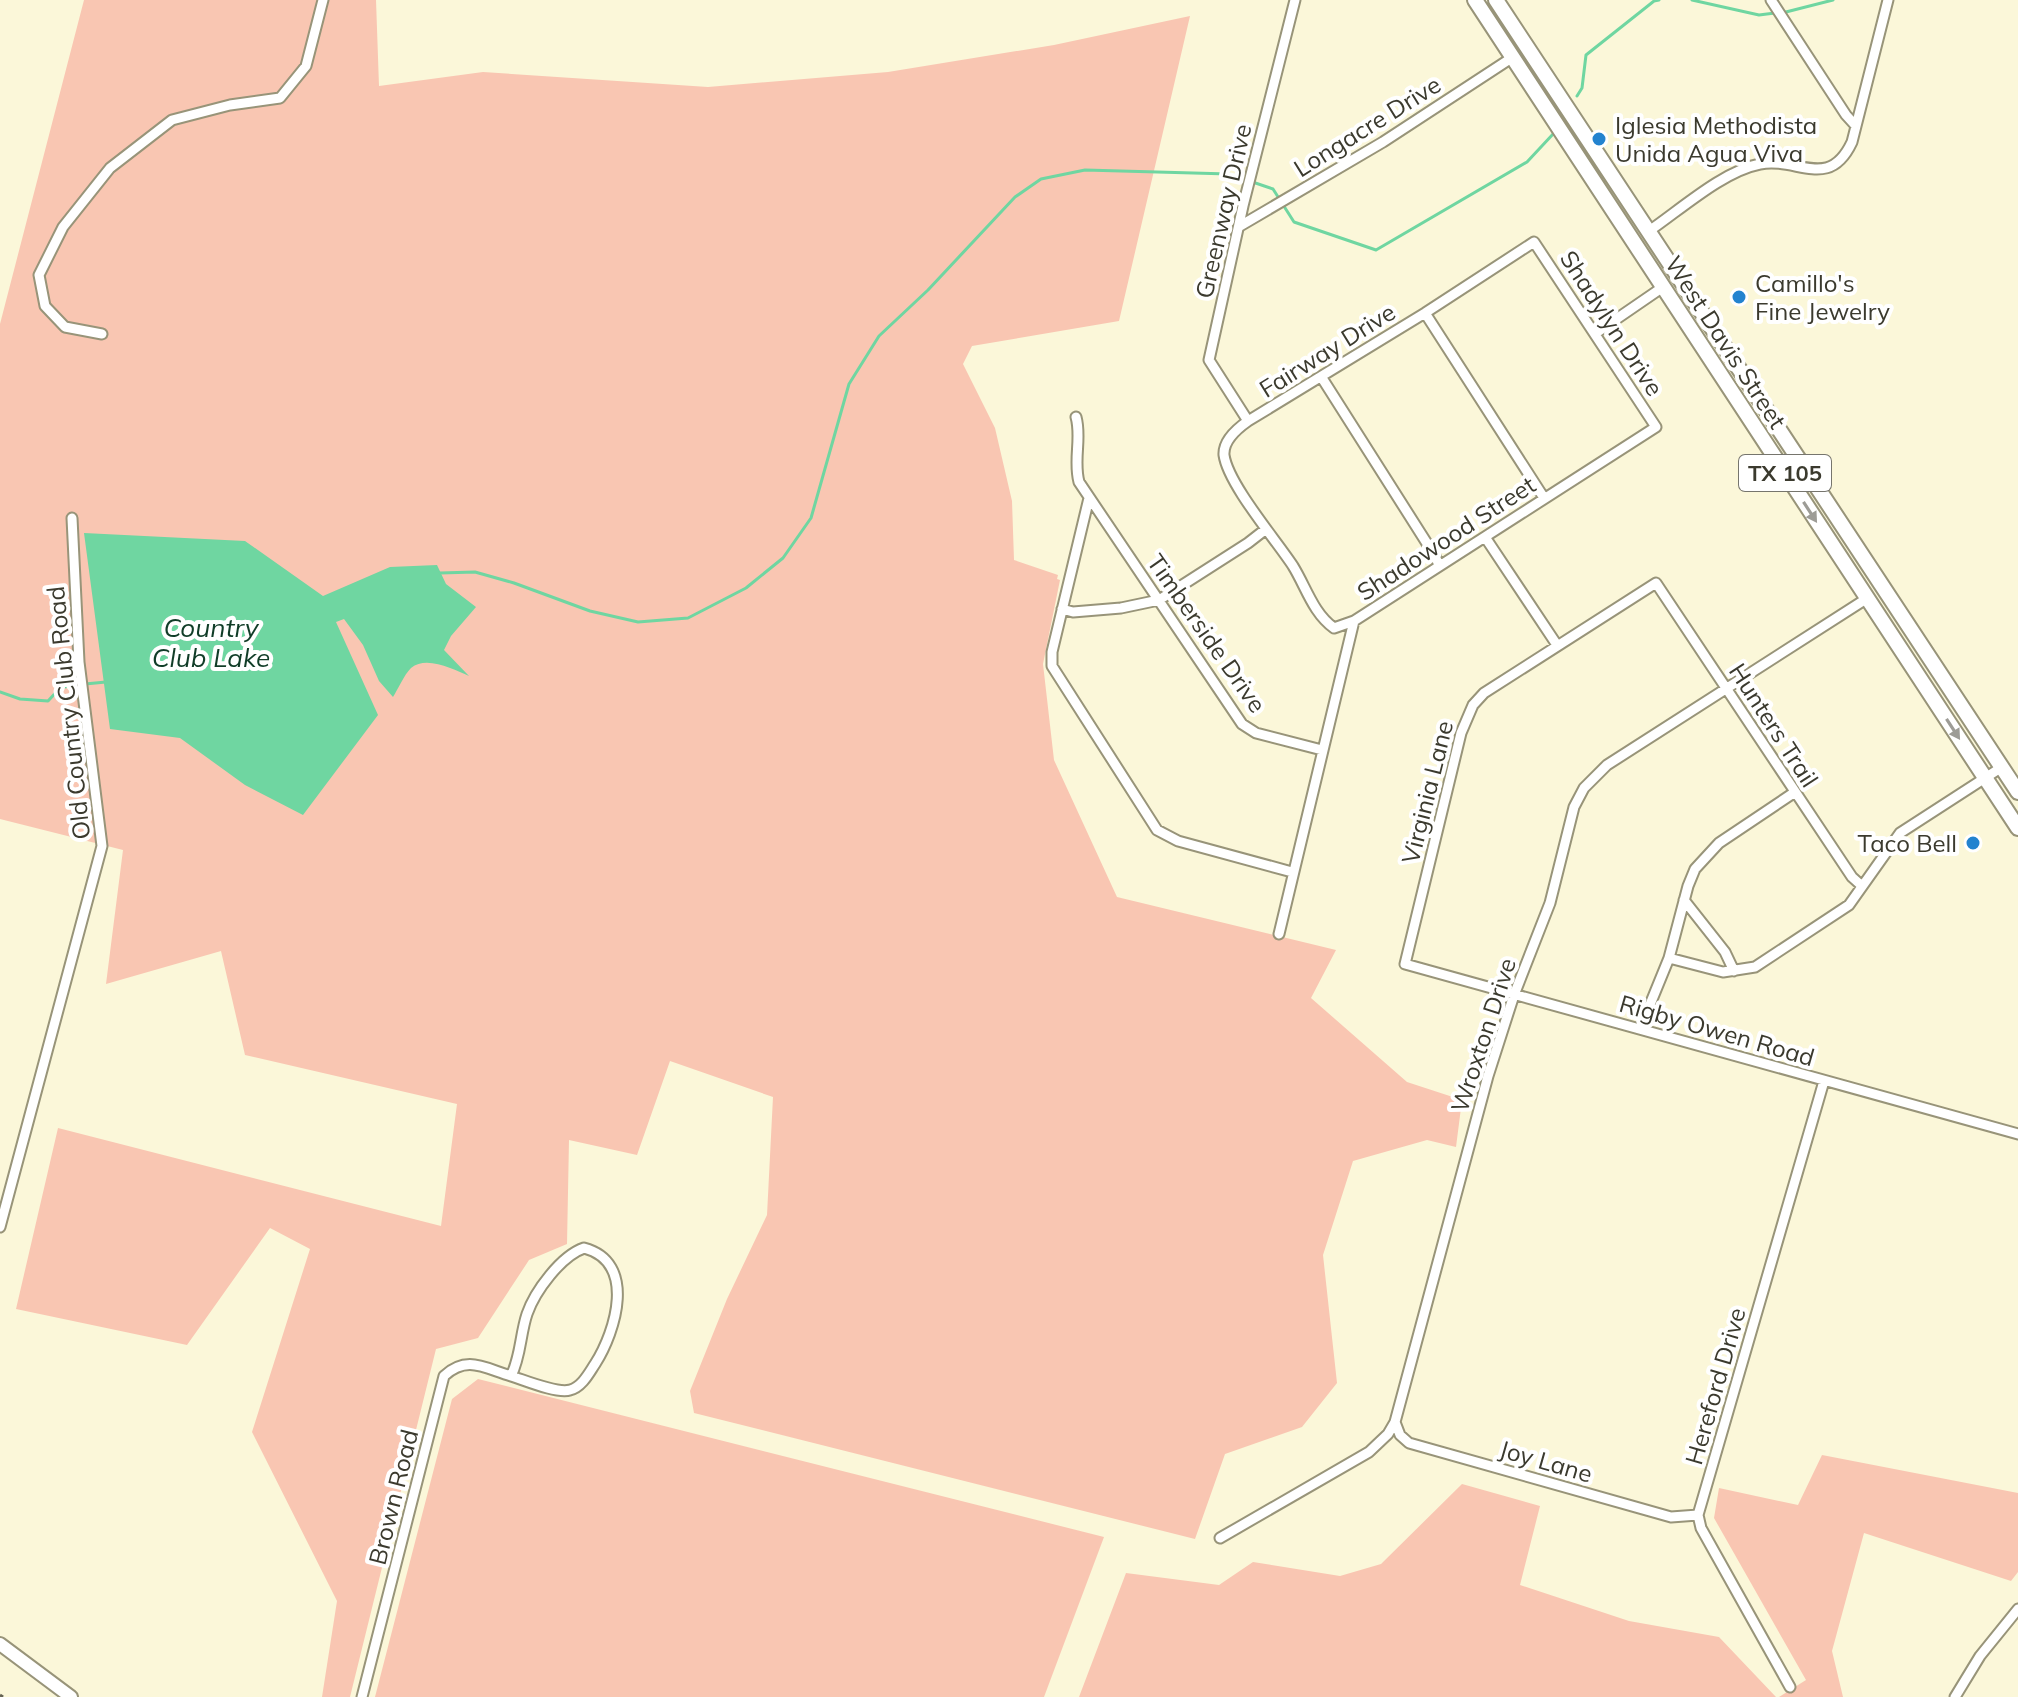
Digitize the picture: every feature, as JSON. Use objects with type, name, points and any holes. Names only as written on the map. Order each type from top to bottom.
[{"type":"main road","name":"West Davis Street","points":[[1475,0],[2018,828]]},
{"type":"main road","name":"West Davis Street","points":[[1496,0],[2018,792]]},
{"type":"main road","points":[[1513,57],[1521,56],[1528,60],[1568,122],[1581,129]]},
{"type":"main road","points":[[1583,164],[1598,176],[1636,231],[1642,234],[1649,231]]},
{"type":"main road","points":[[1663,287],[1669,286],[1679,291],[1716,345],[1728,352]]},
{"type":"main road","points":[[1732,391],[1746,400],[1786,459],[1792,462],[1799,460]]},
{"type":"main road","points":[[1832,545],[1841,544],[1850,550],[1903,630],[1917,640]]},
{"type":"street","points":[[102,334],[65,327],[45,306],[39,275],[63,227],[110,168],[172,120],[230,105],[280,98],[306,66],[323,0]]},
{"type":"street","name":"Greenway Drive","points":[[1248,421],[1209,360],[1243,206],[1295,0]]},
{"type":"street","points":[[1771,0],[1856,126]]},
{"type":"street","points":[[1649,231],[1732,175],[1756,165],[1772,162],[1808,170],[1837,165],[1846,155],[1856,126],[1887,5]]},
{"type":"street","name":"Longacre Drive","points":[[1240,226],[1383,142],[1513,57]]},
{"type":"street","name":"Fairway Drive","points":[[1266,529],[1228,467],[1224,451],[1239,428],[1534,242]]},
{"type":"street","name":"Shadylyn Drive","points":[[1534,242],[1656,427]]},
{"type":"street","points":[[1596,333],[1663,287]]},
{"type":"street","points":[[1425,313],[1544,498]]},
{"type":"street","points":[[1322,378],[1439,565]]},
{"type":"street","name":"Timberside Drive","points":[[1076,417],[1076,470],[1089,498],[1242,724],[1256,733],[1322,750]]},
{"type":"street","name":"Shadowood Street","points":[[1279,934],[1354,621],[1656,427]]},
{"type":"street","points":[[1089,498],[1052,652],[1052,666],[1157,830],[1178,841],[1292,872]]},
{"type":"street","name":"Old Country Club Road","points":[[0,1227],[102,846],[81,678],[72,518]]},
{"type":"street","points":[[1062,609],[1073,612],[1121,608],[1159,600],[1266,529],[1292,565],[1325,622],[1334,628],[1354,621]]},
{"type":"street","points":[[1485,537],[1557,645]]},
{"type":"street","name":"Virginia Lane","points":[[1405,964],[1466,719],[1484,693],[1656,583]]},
{"type":"street","name":"Hunters Trail","points":[[1656,583],[1852,877],[1862,886]]},
{"type":"street","name":"Wroxton Drive","points":[[1220,1538],[1369,1452],[1388,1434],[1395,1422],[1488,1076],[1514,995],[1550,903],[1574,807],[1584,788],[1607,765],[1866,599]]},
{"type":"street","points":[[1669,958],[1723,972],[1755,967],[1849,905],[1900,833],[2002,767]]},
{"type":"street","points":[[1640,1029],[1669,958],[1695,869],[1719,843],[1795,792]]},
{"type":"street","points":[[1684,900],[1725,952],[1734,971]]},
{"type":"street","name":"Rigby Owen Road","points":[[1405,964],[2018,1134]]},
{"type":"street","name":"Hereford Drive","points":[[1698,1515],[1824,1081]]},
{"type":"street","name":"Brown Road","points":[[362,1697],[444,1376],[455,1366],[470,1364],[511,1376],[559,1390],[569,1391],[585,1379],[603,1352],[617,1313],[617,1283],[611,1269],[594,1251],[584,1248],[574,1252],[535,1298],[528,1312],[511,1376]]},
{"type":"street","name":"Joy Lane","points":[[1395,1422],[1400,1435],[1409,1443],[1671,1517],[1698,1515]]},
{"type":"street","points":[[1698,1515],[1701,1528],[1790,1687]]},
{"type":"street","points":[[1955,1697],[1980,1656],[2018,1609]]},
{"type":"street","points":[[0,1644],[71,1697]]},
{"type":"shaded area","points":[[84,0],[376,0],[379,86],[483,72],[708,87],[888,72],[1054,45],[1190,16],[1119,321],[972,346],[963,364],[995,428],[1012,501],[1014,560],[1058,575],[1057,579],[1060,580],[1043,664],[1054,760],[1117,897],[1336,950],[1311,998],[1407,1082],[1462,1100],[1456,1147],[1427,1140],[1353,1161],[1323,1255],[1337,1383],[1302,1427],[1225,1454],[1195,1539],[694,1413],[690,1391],[727,1299],[767,1215],[773,1097],[670,1061],[637,1155],[569,1140],[567,1244],[529,1260],[478,1338],[436,1349],[350,1697],[322,1697],[337,1601],[252,1432],[310,1249],[270,1228],[187,1345],[16,1309],[58,1128],[441,1226],[457,1104],[245,1055],[221,951],[106,984],[123,850],[0,819],[0,324]]},
{"type":"shaded area","points":[[478,1379],[1104,1537],[1044,1697],[375,1697],[452,1399]]},
{"type":"shaded area","points":[[1822,1455],[2018,1493],[2018,1572],[2011,1581],[1864,1533],[1832,1651],[1843,1697],[1779,1697],[1806,1680],[1714,1518],[1719,1488],[1798,1505]]},
{"type":"shaded area","points":[[1462,1484],[1540,1506],[1520,1585],[1629,1621],[1719,1637],[1776,1697],[1079,1697],[1126,1573],[1219,1585],[1253,1562],[1340,1576],[1381,1564]]},
{"type":"water","name":"Country Club Lake","points":[[84,533],[245,541],[323,596],[390,567],[437,565],[446,584],[476,607],[451,636],[444,650],[469,676],[432,663],[417,664],[408,671],[393,697],[379,681],[363,645],[344,619],[336,622],[378,715],[303,815],[245,785],[180,738],[110,729]]},
{"type":"waterway","points":[[1577,96],[1582,88],[1586,55],[1659,0]]},
{"type":"waterway","points":[[1692,0],[1759,15],[1775,13]]},
{"type":"waterway","points":[[1782,13],[1833,0]]},
{"type":"waterway","points":[[440,573],[475,572],[590,611],[638,622],[688,618],[746,588],[783,558],[811,518],[849,384],[879,336],[928,290],[1015,197],[1041,179],[1085,170],[1229,174],[1273,189],[1294,222],[1376,250],[1527,162],[1554,133]]},
{"type":"waterway","points":[[85,684],[106,682]]},
{"type":"waterway","points":[[0,692],[20,699],[48,701],[60,688],[78,684]]},
{"type":"place","name":"Iglesia Methodista Unida Agua Viva","points":[[1599,139]]},
{"type":"place","name":"Camillo's Fine Jewelry","points":[[1739,297]]},
{"type":"place","name":"Taco Bell","points":[[1973,843]]}]
